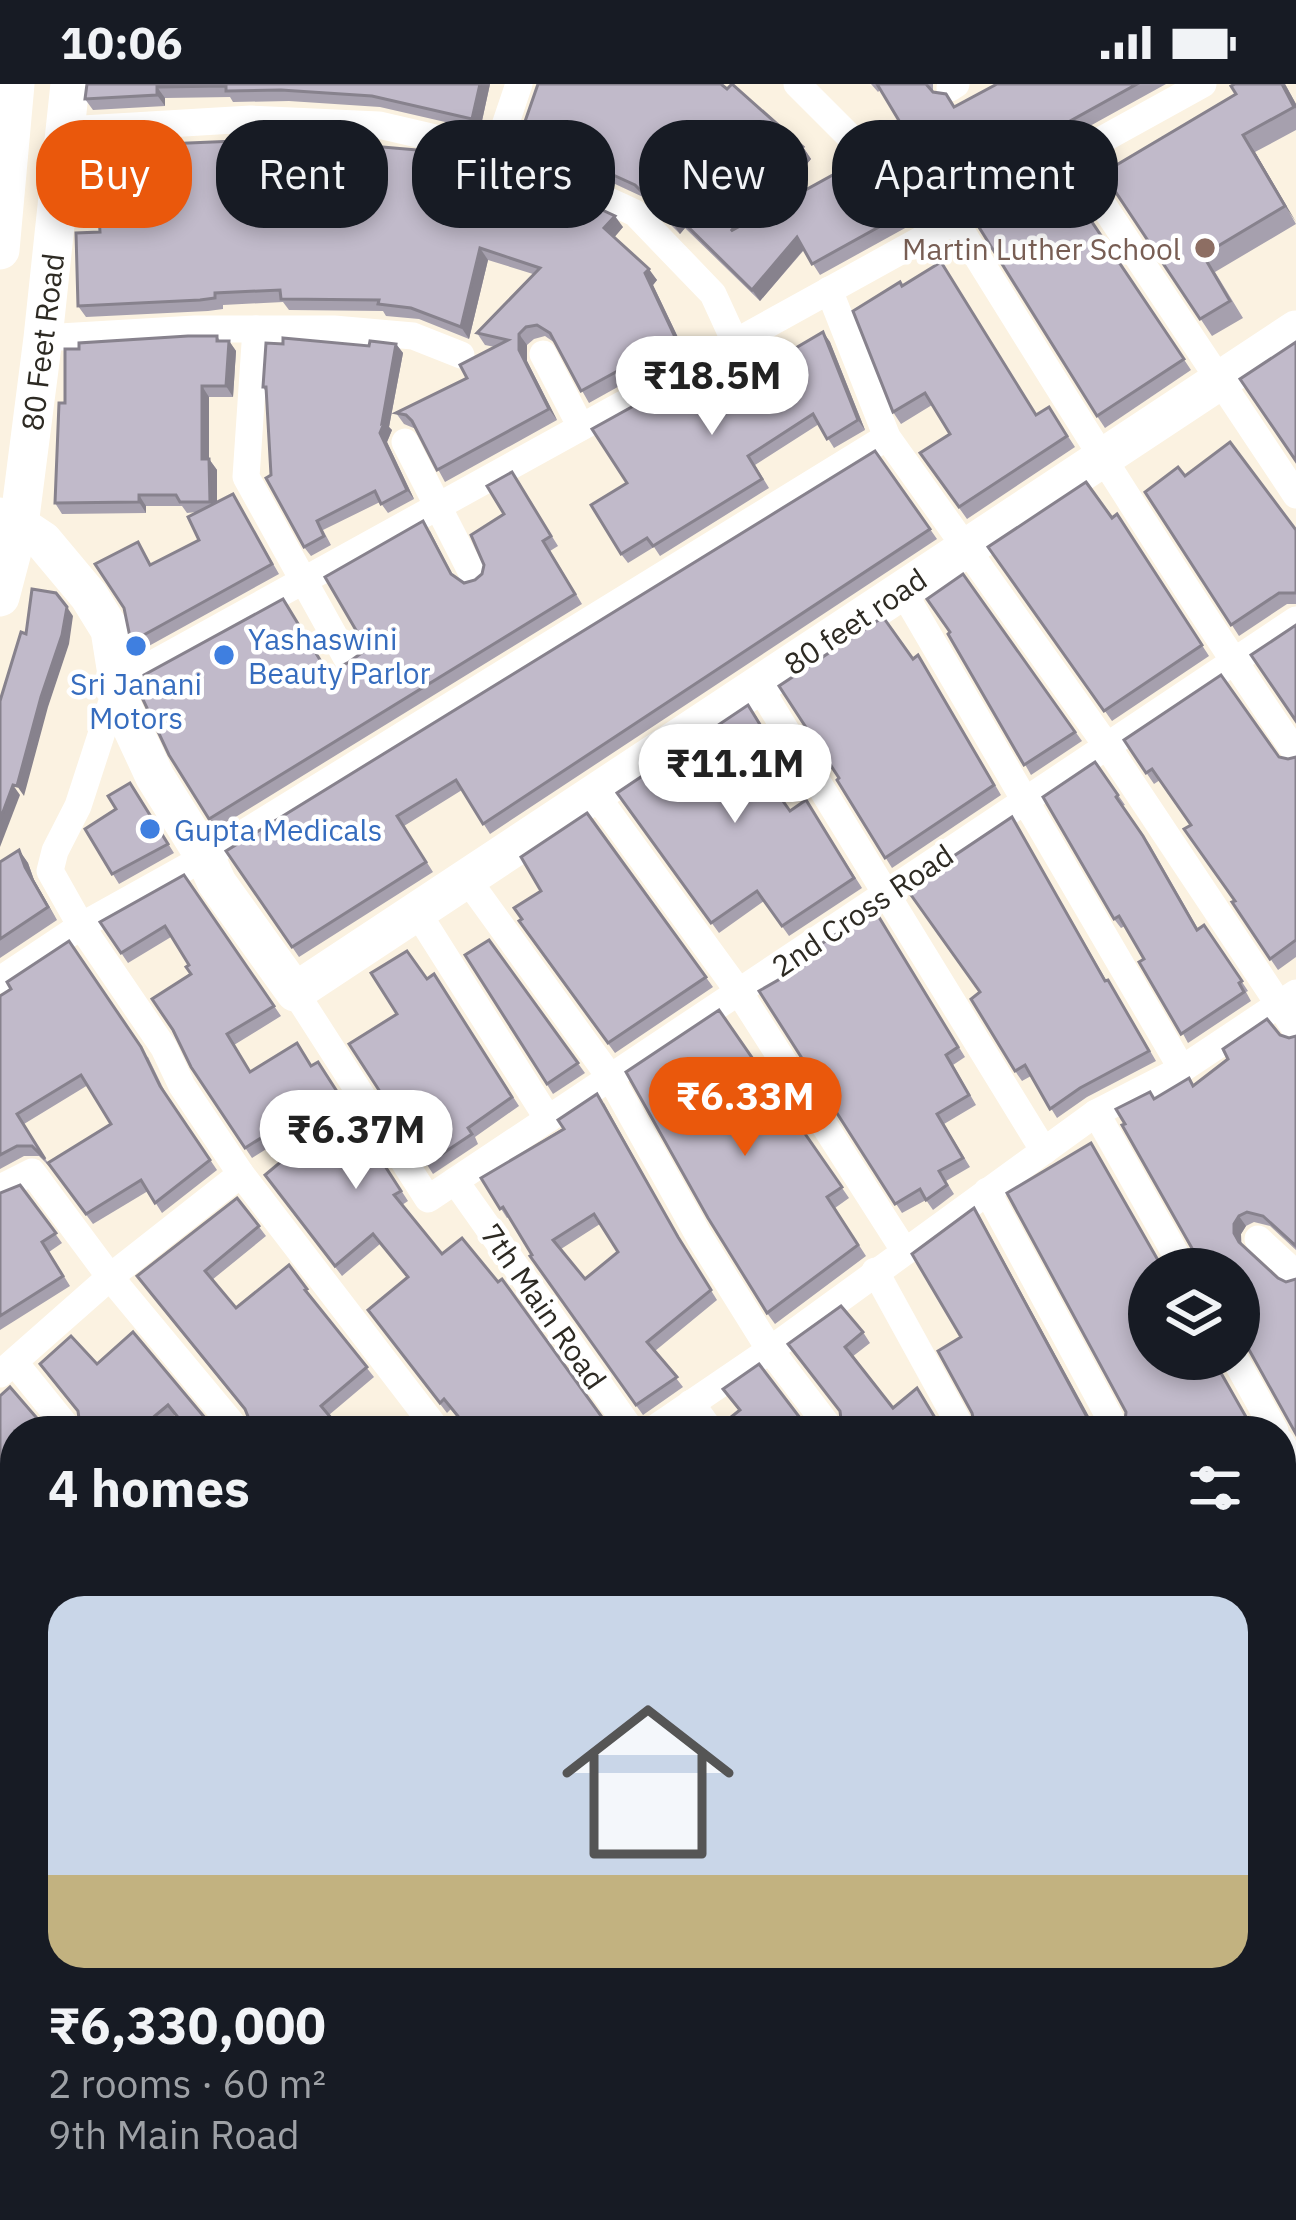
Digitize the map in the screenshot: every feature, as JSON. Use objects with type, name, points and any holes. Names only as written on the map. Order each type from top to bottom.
[{"type":"street","name":"80 Feet Road","points":[[0,250],[15,84]]},
{"type":"street","name":"80 Feet Road","points":[[67,120],[70,84]]},
{"type":"street","points":[[507,120],[519,84]]},
{"type":"street","points":[[797,84],[833,120]]},
{"type":"street","points":[[1118,131],[1203,84]]},
{"type":"street","points":[[192,123],[251,119],[379,125],[412,133]]},
{"type":"street","points":[[615,204],[635,213],[713,294],[735,342]]},
{"type":"street","name":"80 Feet Road","points":[[0,597],[44,338],[56,228]]},
{"type":"street","points":[[427,1416],[241,1174],[50,871],[78,806],[118,683],[942,228]]},
{"type":"street","points":[[959,228],[1102,458],[1296,753]]},
{"type":"street","points":[[1118,228],[1296,495]]},
{"type":"street","points":[[830,290],[887,437],[1288,999],[1296,1030]]},
{"type":"street","points":[[44,338],[195,329],[334,329],[412,336],[461,355]]},
{"type":"street","points":[[256,329],[246,477],[346,657]]},
{"type":"street","name":"80 feet road","points":[[296,992],[1296,330]]},
{"type":"street","points":[[543,354],[580,427]]},
{"type":"street","points":[[0,980],[81,926],[205,857],[887,437]]},
{"type":"street","points":[[405,442],[473,575]]},
{"type":"street","points":[[10,521],[43,541],[89,596],[110,630],[122,706],[155,777],[217,883],[296,992]]},
{"type":"street","points":[[902,590],[1182,1069]]},
{"type":"street","name":"2nd Cross Road","points":[[296,992],[428,1199],[1296,620]]},
{"type":"street","points":[[758,685],[1044,1151]]},
{"type":"street","points":[[595,794],[739,992],[904,1250]]},
{"type":"street","points":[[467,879],[610,1078],[700,1238],[770,1350],[821,1416]]},
{"type":"street","points":[[416,912],[548,1119]]},
{"type":"street","points":[[672,1416],[1096,1113],[1182,1069],[1288,999]]},
{"type":"street","points":[[1096,1113],[1172,1248]]},
{"type":"street","points":[[0,1188],[32,1172],[110,1277],[226,1416]]},
{"type":"street","points":[[55,1416],[7,1368],[110,1277],[241,1174]]},
{"type":"street","name":"7th Main Road","points":[[455,1180],[621,1416]]},
{"type":"street","points":[[986,1191],[1109,1416]]},
{"type":"street","points":[[1258,1239],[1296,1274]]},
{"type":"street","points":[[875,1271],[956,1416]]},
{"type":"street","points":[[1246,1380],[1266,1416]]},
{"type":"street","points":[[691,1402],[701,1416]]},
{"type":"building","points":[[87,84],[480,84],[472,119],[372,96],[226,91],[226,86],[157,87],[157,95],[85,99]]},
{"type":"building","points":[[538,84],[721,84],[727,89],[732,84],[773,120],[639,120],[639,189],[615,176],[615,120],[526,120]]},
{"type":"building","points":[[877,84],[926,84],[933,92],[946,94],[954,107],[997,84],[1137,84],[1072,120],[899,120]]},
{"type":"building","name":"Martin Luther School","points":[[1282,84],[1294,107],[1243,135],[1285,206],[1203,255],[1230,301],[1200,319],[1118,196],[1118,164],[1236,94],[1231,86]]},
{"type":"building","points":[[216,142],[216,228],[388,228],[388,147],[412,150],[412,228],[604,228],[649,269],[645,273],[676,339],[581,391],[550,333],[537,325],[526,327],[519,334],[519,350],[549,409],[437,470],[412,421],[396,413],[467,378],[460,365],[508,340],[477,333],[540,268],[480,248],[461,327],[411,308],[378,304],[379,300],[281,299],[280,290],[215,293],[215,298],[200,300],[78,306],[76,233],[100,232],[100,228],[192,228],[192,143]]},
{"type":"building","points":[[832,175],[832,228],[877,228],[812,264],[797,237],[752,290],[689,228],[808,228],[808,189]]},
{"type":"building","points":[[980,228],[1096,228],[1184,359],[1097,416]]},
{"type":"building","points":[[941,262],[1036,415],[1049,407],[1067,436],[959,507],[920,453],[950,434],[925,393],[893,412],[853,311]]},
{"type":"building","points":[[823,332],[858,420],[827,439],[813,414],[748,456],[762,479],[653,546],[647,538],[621,554],[591,505],[627,483],[592,429],[695,372],[706,384],[742,362],[745,367],[776,347],[782,356]]},
{"type":"building","points":[[188,336],[229,341],[226,386],[202,386],[202,459],[209,459],[210,502],[180,502],[176,495],[139,495],[139,502],[55,503],[65,349],[79,349],[79,343]]},
{"type":"building","points":[[283,338],[396,344],[380,433],[407,490],[381,504],[375,491],[317,521],[324,536],[304,547],[266,478],[271,475],[263,387],[266,343],[283,344]]},
{"type":"building","points":[[1296,342],[1296,461],[1240,379]]},
{"type":"building","points":[[1230,442],[1296,530],[1296,593],[1279,593],[1231,625],[1145,492],[1178,467],[1185,476]]},
{"type":"building","points":[[875,451],[930,529],[483,824],[456,780],[397,816],[426,862],[292,947],[226,851]]},
{"type":"building","points":[[512,472],[551,536],[543,541],[575,594],[209,819],[169,755],[138,689],[144,675],[283,599],[328,673],[349,662],[367,649],[325,577],[423,521],[451,574],[464,583],[475,580],[484,565],[471,535],[504,514],[487,486]]},
{"type":"building","points":[[1086,482],[1112,518],[1117,514],[1202,645],[1104,711],[988,547]]},
{"type":"building","points":[[233,494],[272,564],[131,642],[124,608],[95,564],[138,542],[150,565],[199,540],[188,517]]},
{"type":"building","points":[[963,574],[1075,732],[1024,765],[927,599]]},
{"type":"building","points":[[32,589],[56,593],[67,607],[17,786],[13,785],[0,820],[0,701],[21,632],[26,634]]},
{"type":"building","points":[[883,617],[913,659],[918,655],[994,785],[885,858],[779,686]]},
{"type":"building","points":[[1296,625],[1296,721],[1251,655]]},
{"type":"building","points":[[1221,675],[1279,757],[1296,757],[1296,940],[1270,959],[1184,829],[1191,825],[1152,769],[1146,773],[1124,740]]},
{"type":"building","points":[[748,705],[775,749],[756,763],[790,811],[806,800],[854,878],[782,926],[757,891],[711,923],[617,793]]},
{"type":"building","points":[[1095,762],[1197,930],[1204,925],[1242,981],[1244,992],[1181,1034],[1139,962],[1144,959],[1119,916],[1114,919],[1043,797]]},
{"type":"building","points":[[130,783],[168,844],[112,874],[85,829],[116,809],[108,796]]},
{"type":"building","points":[[587,813],[706,977],[608,1043],[514,908],[541,891],[521,857]]},
{"type":"building","points":[[1012,817],[1149,1051],[1050,1109],[1025,1065],[1015,1071],[971,999],[980,992],[906,888]]},
{"type":"building","points":[[19,850],[48,907],[0,939],[0,862]]},
{"type":"building","points":[[184,875],[274,1006],[227,1034],[250,1072],[297,1043],[311,1066],[318,1062],[401,1191],[394,1195],[442,1254],[462,1238],[498,1282],[502,1279],[601,1416],[458,1416],[444,1399],[440,1403],[368,1310],[408,1277],[373,1234],[335,1266],[265,1175],[325,1125],[312,1106],[245,1148],[152,999],[191,974],[165,926],[121,953],[100,922]]},
{"type":"building","points":[[874,909],[958,1047],[946,1055],[969,1095],[937,1114],[963,1158],[939,1171],[947,1185],[926,1200],[920,1189],[895,1204],[759,991],[808,963],[803,956]]},
{"type":"building","points":[[489,940],[578,1063],[547,1084],[465,955]]},
{"type":"building","points":[[69,941],[210,1160],[155,1203],[141,1180],[86,1214],[48,1163],[111,1124],[81,1075],[17,1114],[45,1159],[32,1146],[17,1146],[0,1155],[0,996],[11,989],[7,982]]},
{"type":"building","points":[[407,951],[427,979],[434,974],[512,1097],[468,1128],[472,1134],[427,1164],[349,1044],[397,1014],[371,973]]},
{"type":"building","points":[[719,1010],[842,1187],[827,1197],[858,1245],[767,1313],[626,1072]]},
{"type":"building","points":[[1267,1019],[1280,1035],[1296,1036],[1296,1246],[1263,1216],[1247,1212],[1234,1224],[1234,1233],[1246,1248],[1192,1248],[1116,1109],[1150,1092],[1154,1099],[1189,1078],[1193,1086],[1228,1059],[1223,1049]]},
{"type":"building","points":[[597,1094],[711,1290],[647,1342],[677,1377],[636,1405],[481,1178],[564,1129],[558,1120]],"holes":[[[594,1214],[618,1252],[585,1279],[553,1240]]]},
{"type":"building","points":[[1091,1143],[1151,1248],[1128,1248],[1128,1380],[1225,1380],[1245,1416],[1126,1416],[1007,1193]]},
{"type":"building","points":[[20,1185],[56,1233],[42,1242],[63,1276],[0,1316],[0,1193]]},
{"type":"building","points":[[237,1198],[259,1226],[205,1271],[236,1308],[289,1265],[367,1367],[321,1406],[329,1416],[248,1416],[137,1276]]},
{"type":"building","points":[[974,1208],[1086,1416],[973,1416],[938,1351],[961,1337],[912,1254]]},
{"type":"building","points":[[1260,1261],[1286,1282],[1296,1279],[1296,1416],[1286,1416],[1260,1369]]},
{"type":"building","points":[[841,1306],[863,1332],[845,1347],[893,1408],[917,1388],[934,1416],[841,1416],[788,1344]]},
{"type":"building","points":[[133,1332],[203,1416],[177,1416],[168,1405],[155,1416],[79,1416],[40,1364],[71,1336],[97,1364]]},
{"type":"building","points":[[759,1364],[799,1416],[732,1416],[740,1410],[723,1389]]},
{"type":"building","points":[[10,1387],[35,1416],[0,1416],[0,1396]]},
{"type":"place","name":"Martin Luther School","points":[[1205,248]]},
{"type":"place","name":"Sri Janani Motors","points":[[136,646]]},
{"type":"place","name":"Yashaswini Beauty Parlor","points":[[224,655]]},
{"type":"place","name":"Gupta Medicals","points":[[150,829]]}]
